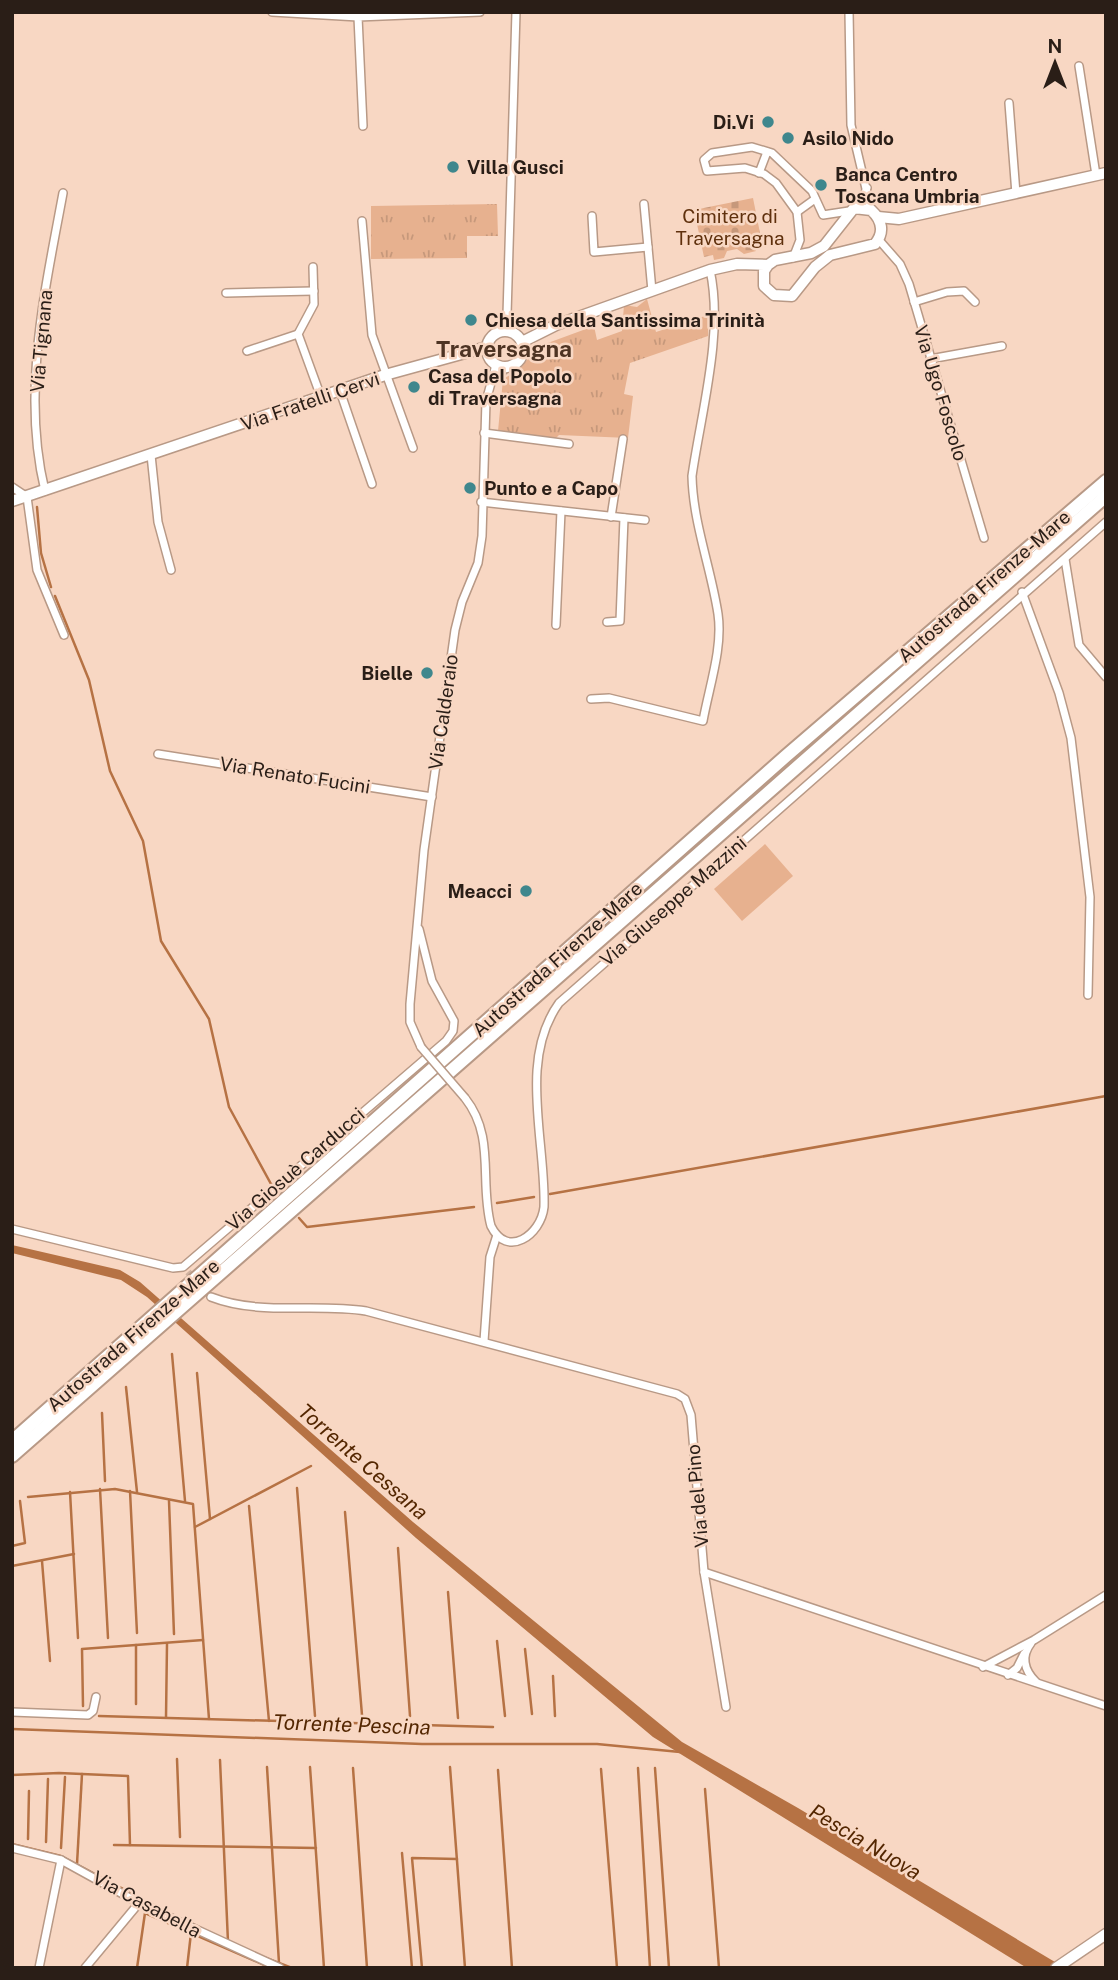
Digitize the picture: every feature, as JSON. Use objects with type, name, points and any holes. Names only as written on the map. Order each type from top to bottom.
[{"type":"highway","name":"Autostrada Firenze-Mare","points":[[174,1306],[786,756],[1106,481]]},
{"type":"highway","name":"Autostrada Firenze-Mare","points":[[12,1441],[174,1306],[1106,496]]},
{"type":"highway","name":"Autostrada Firenze-Mare","points":[[12,1456],[160,1318]]},
{"type":"street","points":[[272,12],[358,17],[480,12]]},
{"type":"street","points":[[505,332],[509,299],[516,12]]},
{"type":"street","points":[[849,12],[852,41],[849,98],[851,125],[880,235]]},
{"type":"street","points":[[358,17],[363,126]]},
{"type":"street","points":[[793,258],[800,240],[797,212],[776,183],[745,168],[707,171],[704,160],[712,153],[752,147],[767,152],[812,191],[823,215],[854,209],[898,219],[1101,174],[1079,66]]},
{"type":"street","points":[[1009,103],[1016,194]]},
{"type":"street","points":[[759,173],[767,152]]},
{"type":"street","points":[[471,352],[497,364],[520,361],[523,347],[556,325],[710,270],[737,264],[768,265],[775,260],[793,258],[824,246],[854,209],[867,187]]},
{"type":"street","name":"Via Tignana","points":[[46,491],[36,444],[37,354],[40,319],[63,193]]},
{"type":"street","points":[[797,212],[815,199]]},
{"type":"street","points":[[643,204],[652,291]]},
{"type":"street","points":[[592,216],[594,252],[648,247]]},
{"type":"street","points":[[869,247],[898,219]]},
{"type":"street","points":[[362,221],[372,335],[413,448]]},
{"type":"street","name":"Via Ugo Foscolo","points":[[880,235],[888,253],[900,264],[914,302],[984,538]]},
{"type":"street","points":[[750,266],[763,278],[769,292],[781,298],[792,296],[815,267],[830,255],[869,247],[888,253]]},
{"type":"street","points":[[763,278],[768,265]]},
{"type":"street","points":[[247,352],[298,334],[314,304],[313,267]]},
{"type":"street","points":[[591,699],[609,698],[703,721],[718,643],[719,616],[692,497],[692,476],[714,329],[714,289],[710,270]]},
{"type":"street","points":[[226,293],[314,291]]},
{"type":"street","points":[[914,302],[947,292],[964,291],[975,302]]},
{"type":"street","points":[[505,332],[523,347]]},
{"type":"street","points":[[497,364],[487,347],[491,338],[505,332]]},
{"type":"street","points":[[298,334],[321,397]]},
{"type":"street","points":[[930,359],[1002,346]]},
{"type":"street","name":"Via Fratelli Cervi","points":[[12,502],[386,375],[487,347]]},
{"type":"street","name":"Via Calderaio","points":[[497,364],[486,401],[478,563],[462,602],[455,631],[420,884],[410,1021],[421,1047],[475,1112],[483,1133],[489,1221],[497,1235]]},
{"type":"street","points":[[340,391],[372,484]]},
{"type":"street","points":[[484,433],[569,444]]},
{"type":"street","points":[[611,517],[623,439]]},
{"type":"street","points":[[151,455],[158,522],[171,570]]},
{"type":"street","points":[[12,487],[27,497],[37,570],[64,635]]},
{"type":"street","points":[[481,502],[645,520]]},
{"type":"street","points":[[556,625],[561,511]]},
{"type":"street","points":[[607,622],[620,621],[624,518]]},
{"type":"street","name":"Via Giuseppe Mazzini","points":[[497,1235],[508,1240],[521,1240],[533,1234],[542,1219],[538,1061],[541,1035],[559,1003],[1022,592],[1065,559],[1106,522]]},
{"type":"street","points":[[1065,559],[1079,645],[1106,677]]},
{"type":"street","points":[[1022,592],[1059,693],[1070,738],[1090,897],[1088,995]]},
{"type":"street","name":"Via Renato Fucini","points":[[158,754],[432,797]]},
{"type":"street","name":"Via Giosuè Carducci","points":[[12,1229],[186,1270],[446,1041],[453,1031],[454,1021],[426,966],[418,925]]},
{"type":"street","points":[[211,1297],[270,1308],[340,1307],[484,1341],[491,1254],[497,1235]]},
{"type":"street","name":"Via del Pino","points":[[484,1341],[549,1362],[677,1394],[685,1399],[691,1415],[704,1572],[1106,1706]]},
{"type":"street","points":[[704,1572],[726,1707]]},
{"type":"street","points":[[984,1667],[1034,1640],[1106,1595]]},
{"type":"street","points":[[1005,1657],[1007,1675],[1017,1668],[1034,1640]]},
{"type":"street","points":[[1025,1652],[1026,1669],[1039,1685]]},
{"type":"street","points":[[12,1712],[88,1715],[93,1711],[96,1697]]},
{"type":"street","name":"Via Casabella","points":[[12,1848],[61,1860],[100,1879],[139,1903],[280,1968]]},
{"type":"street","points":[[39,1968],[61,1860]]},
{"type":"street","points":[[85,1968],[139,1903]]},
{"type":"street","points":[[1060,1965],[1106,1934]]},
{"type":"green space","name":"Cimitero di Traversagna","points":[[753,198],[762,243],[753,245],[756,251],[744,254],[737,249],[727,251],[724,258],[714,260],[713,255],[704,257],[694,210]]},
{"type":"green space","points":[[497,204],[498,236],[467,236],[467,258],[371,259],[371,206]]},
{"type":"green space","points":[[647,299],[656,332],[708,315],[708,336],[630,363],[624,394],[633,396],[628,438],[559,435],[556,438],[498,431],[503,379],[520,369],[537,347],[594,326],[597,340],[622,331],[624,305],[637,307]]},
{"type":"green space","points":[[765,844],[793,876],[742,921],[714,889]]},
{"type":"shaded area","points":[[12,1245],[120,1270],[140,1282],[413,1522],[682,1742],[798,1808],[1065,1968],[1027,1968],[653,1737],[416,1538],[147,1297],[121,1280],[12,1253]]},
{"type":"waterway","points":[[37,507],[41,553],[51,587]]},
{"type":"waterway","points":[[55,596],[89,680],[110,771],[143,841],[161,941],[209,1019],[229,1107],[271,1184]]},
{"type":"waterway","points":[[550,1194],[1106,1096]]},
{"type":"waterway","points":[[497,1203],[534,1197]]},
{"type":"waterway","points":[[299,1218],[307,1227],[474,1207]]},
{"type":"waterway","points":[[172,1354],[185,1501]]},
{"type":"waterway","points":[[197,1373],[210,1519]]},
{"type":"waterway","points":[[126,1387],[137,1492]]},
{"type":"waterway","points":[[102,1413],[105,1481]]},
{"type":"waterway","points":[[195,1527],[311,1466]]},
{"type":"waterway","points":[[297,1488],[315,1716]]},
{"type":"waterway","points":[[100,1489],[108,1638]]},
{"type":"waterway","points":[[28,1497],[115,1489],[193,1504],[209,1719]]},
{"type":"waterway","points":[[130,1491],[137,1633]]},
{"type":"waterway","points":[[70,1492],[78,1638]]},
{"type":"waterway","points":[[12,1546],[25,1543],[20,1501]]},
{"type":"waterway","points":[[169,1501],[174,1634]]},
{"type":"waterway","points":[[249,1506],[269,1721]]},
{"type":"waterway","points":[[345,1512],[362,1715]]},
{"type":"waterway","points":[[398,1548],[410,1716]]},
{"type":"waterway","points":[[12,1566],[74,1554]]},
{"type":"waterway","points":[[42,1561],[50,1661]]},
{"type":"waterway","points":[[448,1592],[458,1718]]},
{"type":"waterway","points":[[83,1706],[82,1649],[203,1640]]},
{"type":"waterway","points":[[497,1641],[505,1716]]},
{"type":"waterway","points":[[166,1717],[167,1644]]},
{"type":"waterway","points":[[136,1645],[136,1704]]},
{"type":"waterway","points":[[525,1649],[532,1714]]},
{"type":"waterway","points":[[553,1676],[555,1716]]},
{"type":"waterway","points":[[99,1716],[493,1727]]},
{"type":"waterway","name":"Torrente Pescina","points":[[12,1729],[422,1744],[597,1744],[680,1752]]},
{"type":"waterway","points":[[177,1759],[180,1837]]},
{"type":"waterway","points":[[220,1760],[228,1942]]},
{"type":"waterway","points":[[267,1767],[279,1963]]},
{"type":"waterway","points":[[310,1767],[324,1968]]},
{"type":"waterway","points":[[450,1767],[465,1968]]},
{"type":"waterway","points":[[353,1768],[367,1968]]},
{"type":"waterway","points":[[638,1768],[650,1968]]},
{"type":"waterway","points":[[655,1768],[669,1968]]},
{"type":"waterway","points":[[601,1769],[617,1968]]},
{"type":"waterway","points":[[498,1770],[512,1968]]},
{"type":"waterway","points":[[12,1775],[59,1773],[128,1776],[130,1845]]},
{"type":"waterway","points":[[77,1864],[82,1774]]},
{"type":"waterway","points":[[61,1848],[65,1777]]},
{"type":"waterway","points":[[46,1842],[48,1779]]},
{"type":"waterway","points":[[705,1789],[719,1968]]},
{"type":"waterway","points":[[28,1839],[29,1791]]},
{"type":"waterway","points":[[12,1844],[61,1856],[165,1911]]},
{"type":"waterway","points":[[114,1845],[316,1848]]},
{"type":"waterway","points":[[402,1853],[412,1968]]},
{"type":"waterway","points":[[422,1968],[412,1858],[457,1859]]},
{"type":"waterway","points":[[137,1968],[145,1913],[269,1967]]},
{"type":"waterway","points":[[187,1968],[191,1933]]},
{"type":"waterway","points":[[266,1958],[292,1968]]},
{"type":"tunnel","points":[[188,1272],[211,1297]]},
{"type":"place","name":"Di.Vi","points":[[768,122]]},
{"type":"place","name":"Asilo Nido","points":[[788,138]]},
{"type":"place","name":"Villa Gusci","points":[[453,167]]},
{"type":"place","name":"Banca Centro Toscana Umbria","points":[[821,185]]},
{"type":"place","name":"Chiesa della Santissima Trinità","points":[[471,320]]},
{"type":"place","name":"Casa del Popolo di Traversagna","points":[[414,387]]},
{"type":"place","name":"Punto e a Capo","points":[[470,488]]},
{"type":"place","name":"Bielle","points":[[427,673]]},
{"type":"place","name":"Meacci","points":[[526,891]]},
{"type":"district","name":"Traversagna","points":[[504,349]]},
{"type":"water label","name":"Torrente Cessana","points":[[363,1462]]},
{"type":"water label","name":"Pescia Nuova","points":[[865,1842]]}]
